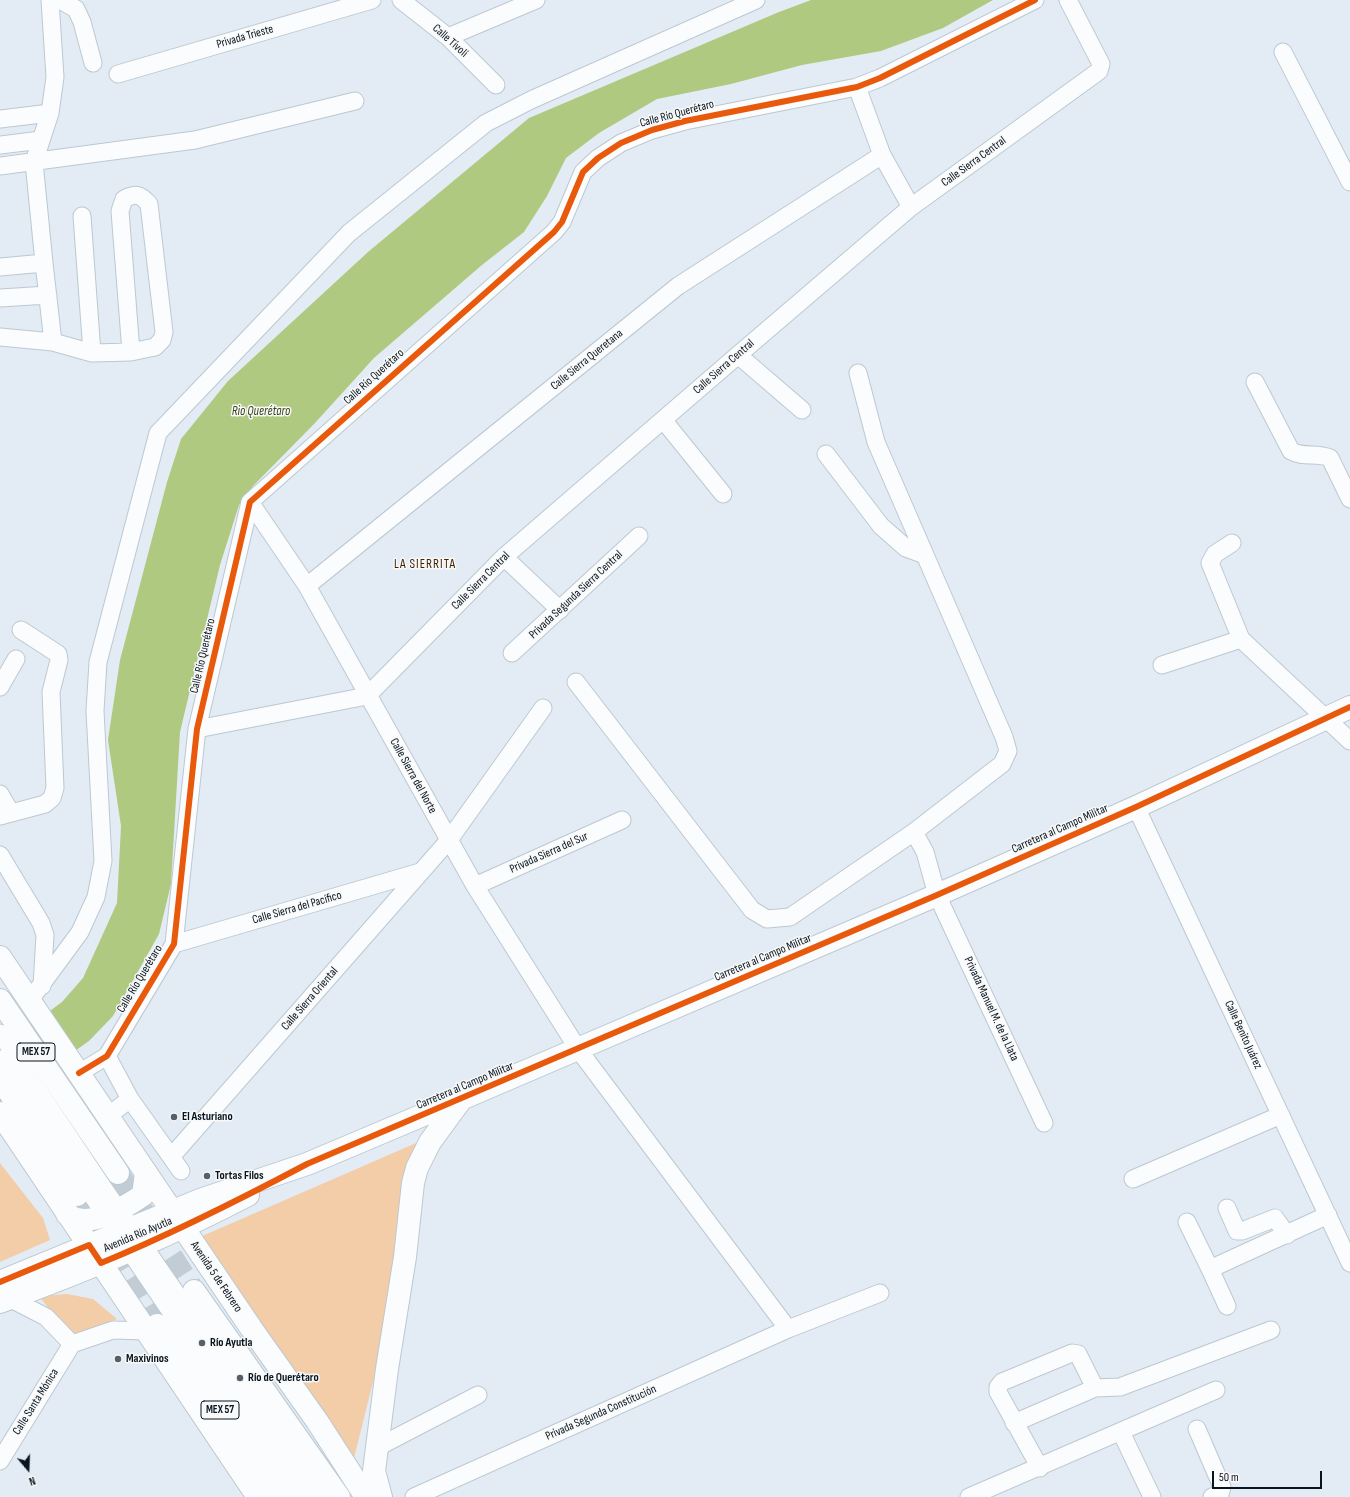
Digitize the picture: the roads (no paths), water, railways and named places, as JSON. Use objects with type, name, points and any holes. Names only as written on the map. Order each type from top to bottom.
[{"type":"main road","name":"Carretera al Campo Militar","points":[[178,1219],[200,1200],[307,1164],[461,1100],[937,895],[1136,807],[1350,707]]},
{"type":"main road","name":"Avenida 5 de Febrero","points":[[0,957],[37,1000],[76,1068],[366,1497]]},
{"type":"main road","name":"MEX 57","points":[[0,1000],[118,1173]]},
{"type":"main road","points":[[0,1078],[77,1195]]},
{"type":"main road","points":[[381,1497],[374,1471],[376,1448],[405,1257],[413,1183],[417,1168],[430,1142],[461,1100]]},
{"type":"main road","points":[[0,1114],[101,1263],[152,1328],[256,1496]]},
{"type":"main road","points":[[67,1214],[78,1219],[87,1220],[133,1203],[143,1195],[146,1173]]},
{"type":"main road","name":"Avenida Río Ayutla","points":[[3,1294],[101,1263],[131,1240],[178,1219]]},
{"type":"main road","name":"Avenida Río Ayutla","points":[[3,1294],[89,1245],[131,1240]]},
{"type":"main road","name":"Avenida 5 de Febrero","points":[[194,1291],[339,1497]]},
{"type":"main road","name":"MEX 57","points":[[152,1328],[201,1384],[281,1497]]},
{"type":"street","points":[[50,0],[55,77],[50,113],[34,162],[44,263],[54,342]]},
{"type":"street","points":[[60,0],[76,9],[93,63]]},
{"type":"street","name":"Privada Trieste","points":[[118,74],[372,0]]},
{"type":"street","name":"Calle Tívoli","points":[[401,0],[448,37],[496,85]]},
{"type":"street","points":[[448,37],[504,6],[536,0]]},
{"type":"street","points":[[37,1000],[80,932],[96,897],[103,861],[95,711],[98,662],[158,433],[349,233],[486,123],[531,100],[756,0]]},
{"type":"street","name":"Calle Río Querétaro","points":[[76,1068],[106,1056],[174,944],[197,729],[250,502],[554,232],[562,222],[583,172],[598,158],[621,143],[652,130],[685,121],[857,87],[880,78],[1035,0]]},
{"type":"street","name":"Calle Sierra Central","points":[[367,696],[504,557],[664,421],[738,355],[911,208],[1099,71],[1101,64],[1068,0]]},
{"type":"street","points":[[1283,52],[1350,182]]},
{"type":"street","points":[[857,87],[882,155],[911,208]]},
{"type":"street","points":[[0,166],[195,140],[355,101]]},
{"type":"street","points":[[0,119],[50,113]]},
{"type":"street","points":[[0,145],[41,140]]},
{"type":"street","name":"Calle Sierra Queretana","points":[[307,586],[678,286],[882,155]]},
{"type":"street","points":[[0,337],[54,342],[92,353],[130,352],[155,347],[162,340],[164,332],[149,204],[142,196],[134,194],[124,199],[120,211],[130,352]]},
{"type":"street","points":[[82,216],[92,353]]},
{"type":"street","points":[[0,267],[44,263]]},
{"type":"street","points":[[0,298],[48,295]]},
{"type":"street","points":[[738,355],[802,410]]},
{"type":"street","points":[[576,682],[752,910],[767,919],[790,917],[914,832],[1002,764],[1008,751],[1004,737],[876,442],[858,373]]},
{"type":"street","points":[[1255,382],[1291,451],[1298,455],[1325,455],[1330,458],[1350,499]]},
{"type":"street","points":[[664,421],[723,494]]},
{"type":"street","points":[[826,454],[881,526],[906,548],[925,555]]},
{"type":"street","name":"Calle Sierra del Norte","points":[[250,502],[307,586],[367,696],[475,886],[578,1049]]},
{"type":"street","name":"Privada Segunda Sierra Central","points":[[512,653],[639,536]]},
{"type":"street","points":[[1232,543],[1216,554],[1210,564],[1241,639],[1350,741]]},
{"type":"street","points":[[504,557],[560,610]]},
{"type":"street","points":[[0,794],[6,815],[45,804],[52,798],[55,788],[51,692],[59,660],[58,654],[22,630]]},
{"type":"street","points":[[1162,665],[1241,639]]},
{"type":"street","points":[[0,687],[16,659]]},
{"type":"street","points":[[197,729],[367,696]]},
{"type":"street","name":"Calle Sierra Oriental","points":[[171,1157],[449,840],[543,708]]},
{"type":"street","name":"Calle Benito Juárez","points":[[1136,807],[1350,1263]]},
{"type":"street","name":"Privada Sierra del Sur","points":[[475,886],[622,820]]},
{"type":"street","name":"Privada Manuel M. de la Llata","points":[[914,832],[925,852],[937,895],[1044,1123]]},
{"type":"street","points":[[0,855],[41,923],[45,935],[37,1000]]},
{"type":"street","name":"Calle Sierra del Pacífico","points":[[174,944],[421,872]]},
{"type":"street","points":[[0,1033],[112,1212]]},
{"type":"street","points":[[578,1049],[788,1329]]},
{"type":"street","points":[[106,1056],[130,1099],[181,1171]]},
{"type":"street","points":[[0,1059],[317,1497]]},
{"type":"street","points":[[108,1116],[130,1099]]},
{"type":"street","points":[[1133,1179],[1281,1115]]},
{"type":"street","points":[[1227,1208],[1238,1231],[1242,1231],[1275,1218],[1287,1234]]},
{"type":"street","points":[[1210,1269],[1328,1215]]},
{"type":"street","points":[[1187,1222],[1228,1306]]},
{"type":"street","points":[[131,1240],[189,1339],[301,1497]]},
{"type":"street","name":"Privada Segunda Constitución","points":[[414,1497],[788,1329],[880,1293]]},
{"type":"street","points":[[3,1294],[46,1316],[72,1344],[113,1330],[152,1328]]},
{"type":"street","points":[[1014,1424],[1095,1388],[1120,1387],[1270,1330]]},
{"type":"street","name":"Calle Santa Mónica","points":[[0,1461],[72,1344]]},
{"type":"street","points":[[1040,1468],[1014,1424],[998,1392],[998,1387],[1002,1382],[1072,1353],[1078,1354],[1095,1388]]},
{"type":"street","points":[[968,1497],[1040,1468],[1216,1390]]},
{"type":"street","points":[[376,1448],[478,1395]]},
{"type":"street","points":[[1197,1430],[1222,1487],[1220,1494],[1212,1497]]},
{"type":"street","points":[[1121,1432],[1152,1497]]},
{"type":"water","name":"Rio Querétaro","points":[[811,0],[993,0],[943,28],[881,51],[802,65],[731,84],[657,99],[599,133],[566,158],[547,196],[524,232],[482,265],[374,358],[315,423],[253,486],[239,505],[220,565],[180,732],[171,884],[159,934],[113,1016],[89,1041],[0,1104],[0,1048],[62,1002],[83,978],[117,903],[121,826],[108,740],[120,660],[167,482],[181,439],[228,381],[368,252],[529,118],[779,12]]},
{"type":"tunnel","points":[[118,1173],[194,1291]]},
{"type":"tunnel","points":[[77,1195],[157,1325]]},
{"type":"place","name":"El Asturiano","points":[[174,1117]]},
{"type":"place","name":"Tortas Filos","points":[[207,1176]]},
{"type":"place","name":"Río Ayutla","points":[[202,1343]]},
{"type":"place","name":"Maxivinos","points":[[118,1359]]},
{"type":"place","name":"Río de Querétaro","points":[[240,1378]]},
{"type":"district","name":"LA SIERRITA","points":[[425,565]]}]
